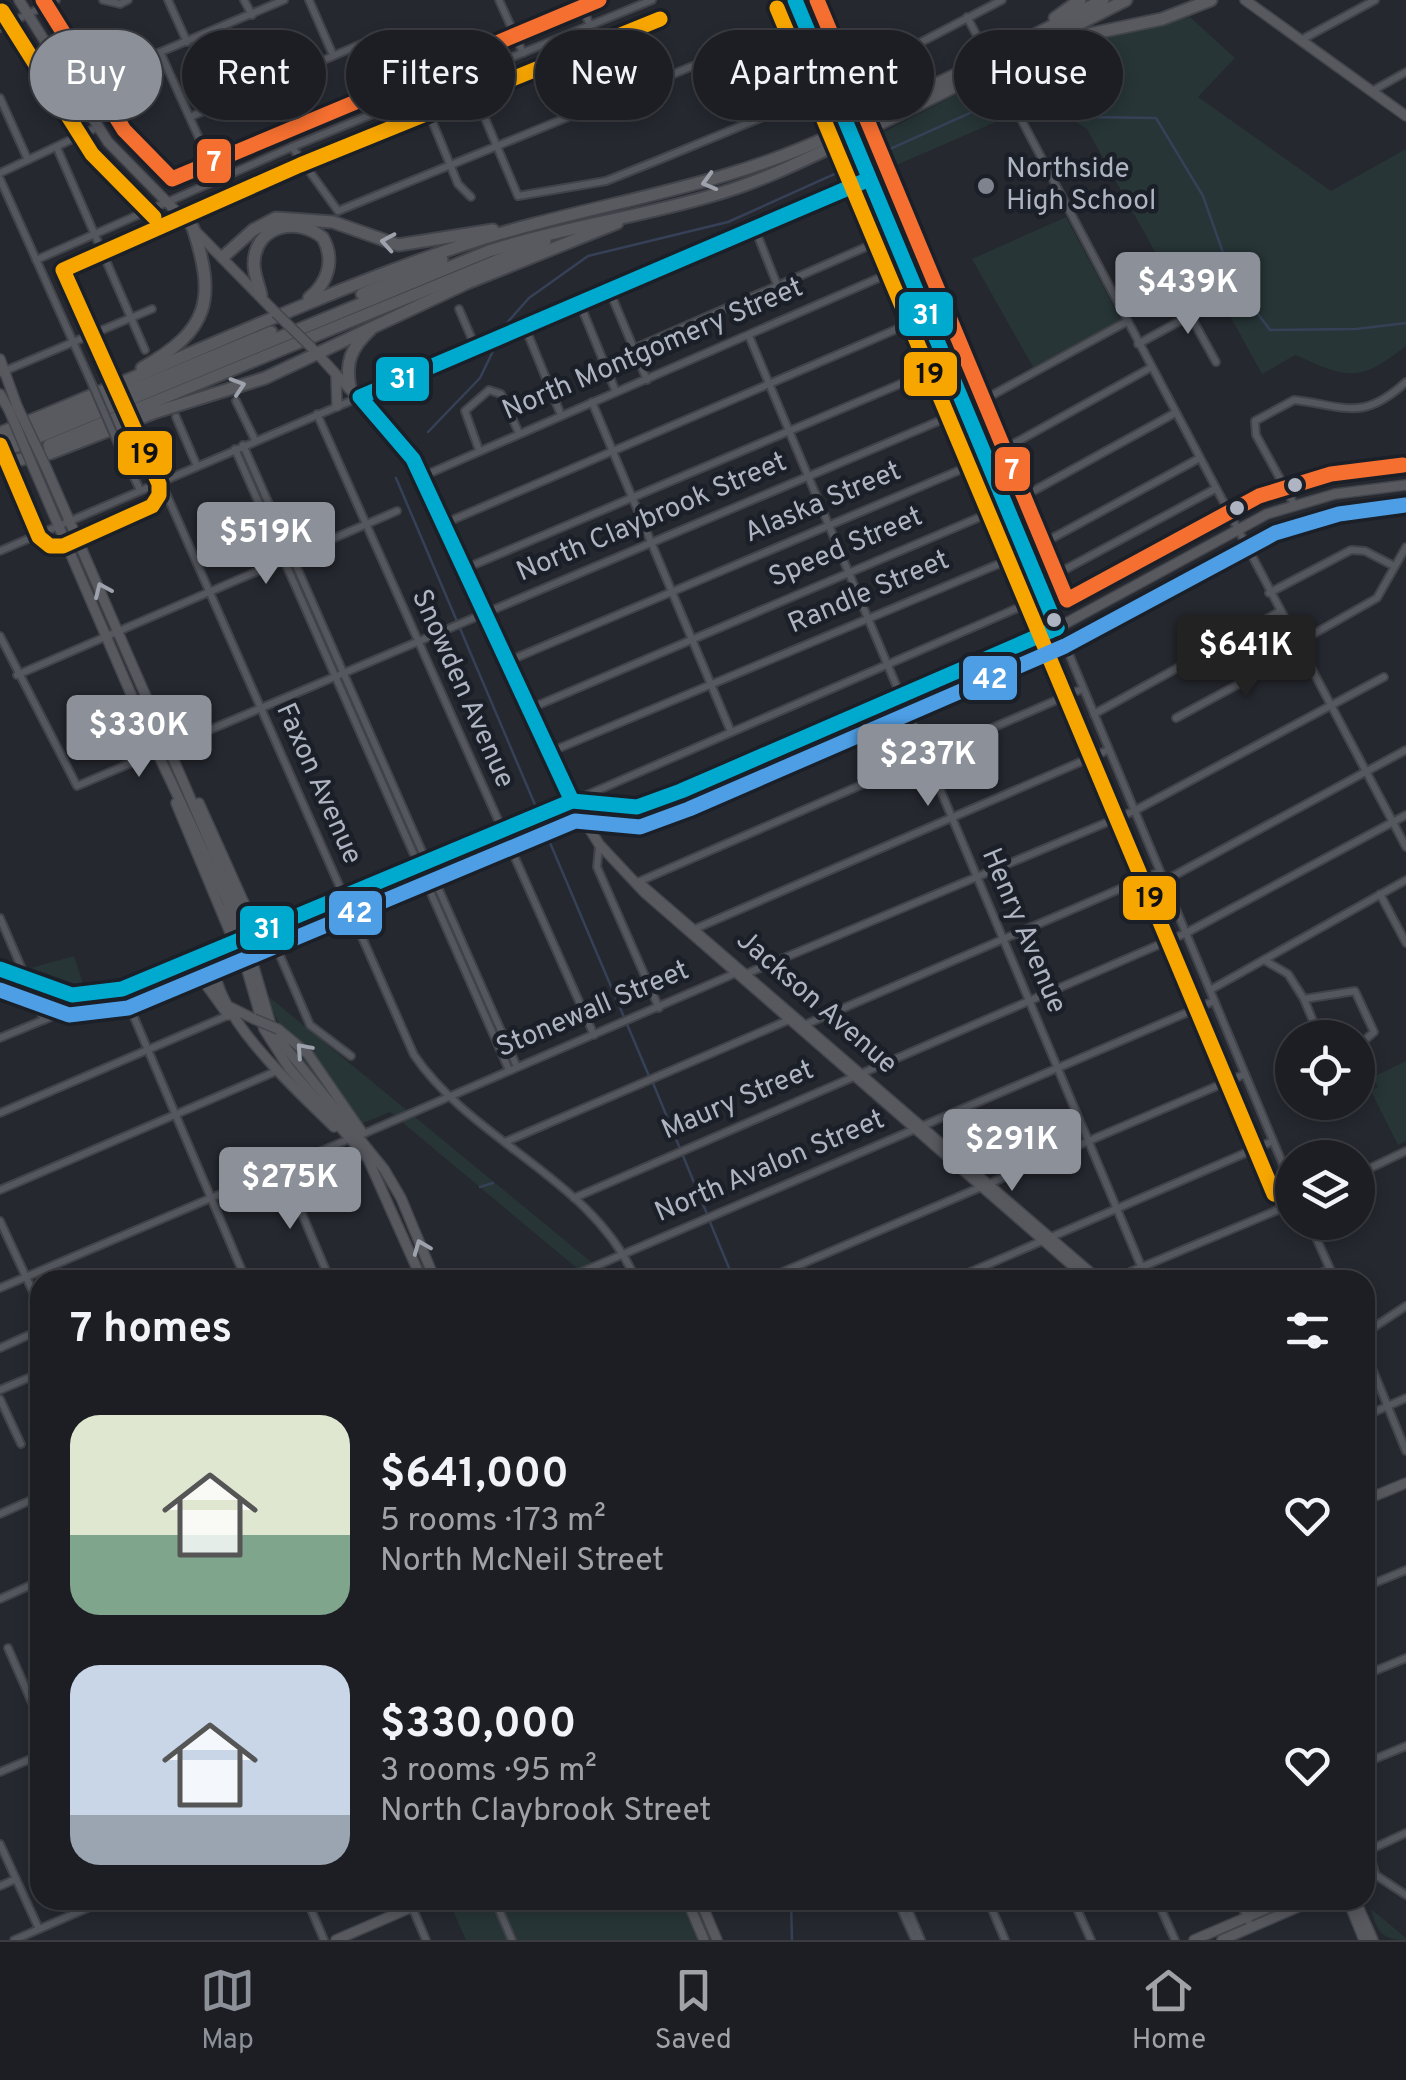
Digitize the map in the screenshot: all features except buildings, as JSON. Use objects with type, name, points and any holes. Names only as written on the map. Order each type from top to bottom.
[{"type":"highway","points":[[1036,30],[1080,0]]},
{"type":"highway","points":[[1045,30],[1103,0]]},
{"type":"highway","points":[[1069,30],[1126,0]]},
{"type":"highway","points":[[1109,30],[1162,19],[1212,0]]},
{"type":"highway","points":[[0,466],[440,281],[560,235],[754,183],[954,81]]},
{"type":"highway","points":[[223,257],[252,230],[276,218],[332,222],[375,241],[398,245],[520,228],[716,181],[834,140]]},
{"type":"highway","points":[[13,460],[51,453],[156,412],[265,378],[313,350],[395,314],[563,242],[661,208]]},
{"type":"highway","points":[[0,454],[489,250],[551,231],[645,212]]},
{"type":"highway","points":[[261,295],[254,261],[261,241],[280,226],[313,229],[328,247],[328,272],[320,290],[296,308]]},
{"type":"highway","points":[[110,385],[174,350],[201,316],[207,284],[193,228]]},
{"type":"highway","points":[[0,432],[296,308],[520,228]]},
{"type":"highway","points":[[0,444],[520,228]]},
{"type":"highway","points":[[355,392],[346,370],[350,354],[369,330],[395,314]]},
{"type":"main road","name":"Jackson Avenue","points":[[19,0],[38,30]]},
{"type":"main road","points":[[1245,0],[1406,116]]},
{"type":"main road","name":"Jackson Avenue","points":[[94,120],[168,203],[407,448],[572,802],[600,844],[637,882],[1078,1270]]},
{"type":"main road","points":[[0,359],[34,470],[57,527],[233,915],[269,1038],[289,1068],[401,1198],[430,1270]]},
{"type":"main road","points":[[335,372],[337,406]]},
{"type":"main road","points":[[0,394],[13,408],[71,521],[254,933]]},
{"type":"main road","points":[[0,969],[83,996],[122,989],[344,900],[572,802],[637,807],[1057,628],[1237,529],[1294,504],[1406,485]]},
{"type":"main road","points":[[172,748],[239,912],[273,1032],[381,1174]]},
{"type":"main road","points":[[158,753],[224,917],[228,944],[213,973],[230,1011]]},
{"type":"main road","points":[[202,956],[230,1011],[278,1029],[308,1054],[363,1134],[418,1270]]},
{"type":"main road","points":[[189,960],[280,1070],[381,1174]]},
{"type":"main road","name":"Jackson Avenue","points":[[1046,1240],[1086,1270]]},
{"type":"main road","points":[[1375,1496],[1406,1482]]},
{"type":"main road","points":[[336,1940],[406,1910]]},
{"type":"main road","points":[[691,1910],[704,1940]]},
{"type":"main road","points":[[704,1910],[717,1940]]},
{"type":"main road","points":[[1222,1940],[1269,1910]]},
{"type":"main road","points":[[1194,1940],[1284,1910]]},
{"type":"main road","points":[[1352,1910],[1364,1940]]},
{"type":"main road","points":[[1360,1910],[1373,1940]]},
{"type":"street","points":[[0,28],[56,0]]},
{"type":"street","points":[[103,0],[120,4],[128,0]]},
{"type":"street","points":[[168,0],[182,31]]},
{"type":"street","points":[[244,0],[252,15]]},
{"type":"street","points":[[216,30],[284,0]]},
{"type":"street","points":[[309,0],[333,55]]},
{"type":"street","points":[[500,0],[523,53]]},
{"type":"street","points":[[580,0],[590,25]]},
{"type":"street","points":[[515,56],[652,0]]},
{"type":"street","points":[[795,0],[807,30]]},
{"type":"street","points":[[934,34],[1002,0]]},
{"type":"street","points":[[1301,40],[1375,0]]},
{"type":"street","points":[[967,17],[1406,847]]},
{"type":"street","points":[[292,147],[338,210],[451,168],[803,21]]},
{"type":"street","points":[[326,58],[346,50]]},
{"type":"street","points":[[162,56],[182,100]]},
{"type":"street","points":[[1372,91],[1406,72]]},
{"type":"street","points":[[0,98],[28,160]]},
{"type":"street","points":[[191,120],[218,180]]},
{"type":"street","points":[[36,260],[359,120]]},
{"type":"street","points":[[429,120],[458,184],[471,197]]},
{"type":"street","points":[[485,120],[518,196],[606,181],[755,120]]},
{"type":"street","points":[[843,120],[1275,1148]]},
{"type":"street","points":[[98,127],[0,176],[140,490]]},
{"type":"street","points":[[57,148],[145,350]]},
{"type":"street","points":[[0,551],[337,406],[355,392],[610,292],[867,180]]},
{"type":"street","points":[[755,230],[778,287]]},
{"type":"street","points":[[635,348],[890,236]]},
{"type":"street","name":"North Montgomery Street","points":[[421,477],[904,267]]},
{"type":"street","points":[[610,292],[647,380]]},
{"type":"street","points":[[1138,344],[1220,299]]},
{"type":"street","points":[[580,304],[616,392]]},
{"type":"street","points":[[3,372],[152,309]]},
{"type":"street","points":[[460,309],[475,346]]},
{"type":"street","points":[[1190,315],[1216,362]]},
{"type":"street","points":[[442,524],[767,381],[925,318]]},
{"type":"street","name":"North Claybrook Street","points":[[17,675],[51,729],[77,786],[965,410],[1126,322]]},
{"type":"street","points":[[525,327],[561,415]]},
{"type":"street","name":"Henry Avenue","points":[[749,336],[1141,1266]]},
{"type":"street","points":[[463,570],[945,365]]},
{"type":"street","name":"Alaska Street","points":[[505,663],[986,459],[1150,368]]},
{"type":"street","points":[[1294,504],[1256,435],[1256,421],[1294,400],[1339,411],[1369,408],[1386,401],[1406,382]]},
{"type":"street","points":[[479,450],[465,411],[494,390],[501,394],[519,433]]},
{"type":"street","points":[[236,401],[256,440]]},
{"type":"street","points":[[592,402],[731,732]]},
{"type":"street","name":"Snowden Avenue","points":[[317,414],[594,1035]]},
{"type":"street","name":"Speed Street","points":[[528,710],[1006,506],[1175,414]]},
{"type":"street","points":[[176,417],[196,466]]},
{"type":"street","points":[[239,447],[513,1069]]},
{"type":"street","name":"Randle Street","points":[[549,753],[1025,553],[1199,458]]},
{"type":"street","name":"Faxon Avenue","points":[[161,482],[414,1054],[449,1096],[574,1198],[624,1253],[632,1270]]},
{"type":"street","points":[[1038,584],[1215,488]]},
{"type":"street","points":[[0,636],[17,675],[397,511]]},
{"type":"street","points":[[1176,718],[1377,598],[1406,547]]},
{"type":"street","points":[[1269,593],[1351,550],[1365,551],[1394,566]]},
{"type":"street","points":[[572,802],[1044,596]]},
{"type":"street","points":[[1094,714],[1279,612]]},
{"type":"street","name":"Stonewall Street","points":[[363,1134],[1134,811],[1384,677]]},
{"type":"street","points":[[637,882],[1082,689]]},
{"type":"street","points":[[693,930],[1108,750]]},
{"type":"street","points":[[1164,881],[1406,750]]},
{"type":"street","name":"Maury Street","points":[[574,1198],[1186,933],[1406,815]]},
{"type":"street","points":[[600,844],[597,867],[659,1008]]},
{"type":"street","points":[[803,1026],[1159,872]]},
{"type":"street","points":[[1210,990],[1406,880]]},
{"type":"street","points":[[1380,894],[1406,943]]},
{"type":"street","points":[[0,918],[44,1020]]},
{"type":"street","points":[[268,928],[310,1025],[351,1056]]},
{"type":"street","points":[[1264,960],[1288,974],[1313,1020]]},
{"type":"street","points":[[122,989],[242,1270]]},
{"type":"street","points":[[1304,998],[1355,991],[1368,1020]]},
{"type":"street","points":[[0,1038],[75,1007],[83,996]]},
{"type":"street","name":"North Avalon Street","points":[[586,1270],[1214,1000]]},
{"type":"street","points":[[0,1113],[230,1011]]},
{"type":"street","points":[[505,1142],[792,1017]]},
{"type":"street","points":[[0,1190],[280,1070]]},
{"type":"street","points":[[788,1270],[1246,1074]]},
{"type":"street","points":[[43,1270],[347,1140]]},
{"type":"street","points":[[976,1270],[1272,1141]]},
{"type":"street","points":[[1375,1166],[1406,1151]]},
{"type":"street","points":[[283,1169],[326,1270]]},
{"type":"street","points":[[1132,1270],[1275,1211]]},
{"type":"street","points":[[0,1221],[30,1286]]},
{"type":"street","points":[[1317,1240],[1330,1269]]},
{"type":"street","points":[[0,1288],[30,1275]]},
{"type":"street","points":[[1375,1326],[1406,1306]]},
{"type":"street","points":[[0,1348],[30,1334]]},
{"type":"street","points":[[1375,1375],[1406,1451]]},
{"type":"street","points":[[0,1390],[30,1377]]},
{"type":"street","points":[[0,1398],[21,1444]]},
{"type":"street","points":[[1375,1412],[1406,1398]]},
{"type":"street","points":[[0,1514],[30,1500]]},
{"type":"street","points":[[1375,1583],[1406,1570]]},
{"type":"street","points":[[0,1599],[30,1586]]},
{"type":"street","points":[[8,1648],[30,1698]]},
{"type":"street","points":[[1375,1671],[1406,1658]]},
{"type":"street","points":[[1375,1759],[1406,1746]]},
{"type":"street","points":[[0,1772],[30,1760]]},
{"type":"street","points":[[1375,1847],[1406,1832]]},
{"type":"street","points":[[0,1844],[30,1909]]},
{"type":"street","points":[[1375,1871],[1378,1878]]},
{"type":"street","points":[[1375,1876],[1406,1895]]},
{"type":"street","points":[[0,1886],[16,1879]]},
{"type":"street","points":[[30,1910],[39,1929]]},
{"type":"street","points":[[14,1940],[83,1910]]},
{"type":"street","points":[[311,1910],[324,1940]]},
{"type":"street","points":[[409,1910],[426,1940]]},
{"type":"street","points":[[498,1910],[512,1940]]},
{"type":"street","points":[[905,1910],[918,1940]]},
{"type":"street","points":[[992,1910],[1005,1940]]},
{"type":"street","points":[[1078,1910],[1091,1940]]},
{"type":"street","points":[[1162,1910],[1175,1940]]},
{"type":"street","points":[[1243,1910],[1248,1922]]},
{"type":"shaded area","points":[[1190,17],[1235,58],[1198,97],[1331,191],[1406,149],[1406,346],[1364,371],[1329,369],[1295,355],[1262,374],[1224,305],[1231,301],[1215,268],[1175,288],[1087,129],[1073,120],[1123,120],[1123,33]]},
{"type":"shaded area","points":[[954,96],[954,120],[1000,120],[876,174],[864,142],[907,120],[934,120],[934,106]]},
{"type":"shaded area","points":[[1066,217],[1121,320],[1033,367],[972,259]]},
{"type":"shaded area","points":[[74,956],[84,987],[31,968]]},
{"type":"shaded area","points":[[268,996],[601,1270],[579,1270],[390,1112],[363,1123],[295,1049]]},
{"type":"shaded area","points":[[1406,1061],[1406,1141],[1398,1145],[1375,1099],[1375,1076]]},
{"type":"shaded area","points":[[452,1910],[686,1910],[699,1940],[466,1940]]},
{"type":"shaded area","points":[[1371,1910],[1406,1940],[1391,1938],[1376,1924]]},
{"type":"waterway","points":[[505,325],[529,298],[588,256],[728,222],[1021,90],[1053,96],[1084,117],[1156,118],[1203,196],[1233,281],[1270,330],[1356,329],[1406,323]]},
{"type":"waterway","points":[[428,432],[480,378],[495,347]]},
{"type":"waterway","points":[[396,478],[536,807]]},
{"type":"waterway","points":[[548,838],[649,1076]]},
{"type":"waterway","points":[[653,1083],[707,1214]]},
{"type":"waterway","points":[[480,1187],[493,1183]]},
{"type":"waterway","points":[[710,1222],[730,1270]]},
{"type":"waterway","points":[[791,1910],[792,1940]]},
{"type":"transit line","name":"7","points":[[43,0],[124,130],[172,179],[599,0]]},
{"type":"transit line","name":"31","points":[[795,0],[1057,628]]},
{"type":"transit line","name":"7","points":[[817,0],[1067,600],[1259,496],[1331,474],[1403,465]]},
{"type":"transit line","name":"19","points":[[777,8],[1274,1194]]},
{"type":"transit line","name":"19","points":[[2,11],[92,154],[154,217]]},
{"type":"transit line","name":"19","points":[[0,445],[39,537],[50,546],[63,546],[152,506],[159,495],[159,484],[63,270],[300,165],[660,19]]},
{"type":"transit line","name":"31","points":[[572,801],[413,459],[360,397],[867,180]]},
{"type":"transit line","name":"42","points":[[0,990],[69,1015],[128,1008],[575,821],[640,827],[689,809],[1065,646],[1275,533],[1339,514],[1406,505]]},
{"type":"transit line","name":"31","points":[[0,969],[72,995],[122,989],[572,801],[637,807],[681,791],[1057,628]]},
{"type":"place","name":"Northside High School","points":[[986,186]]}]
